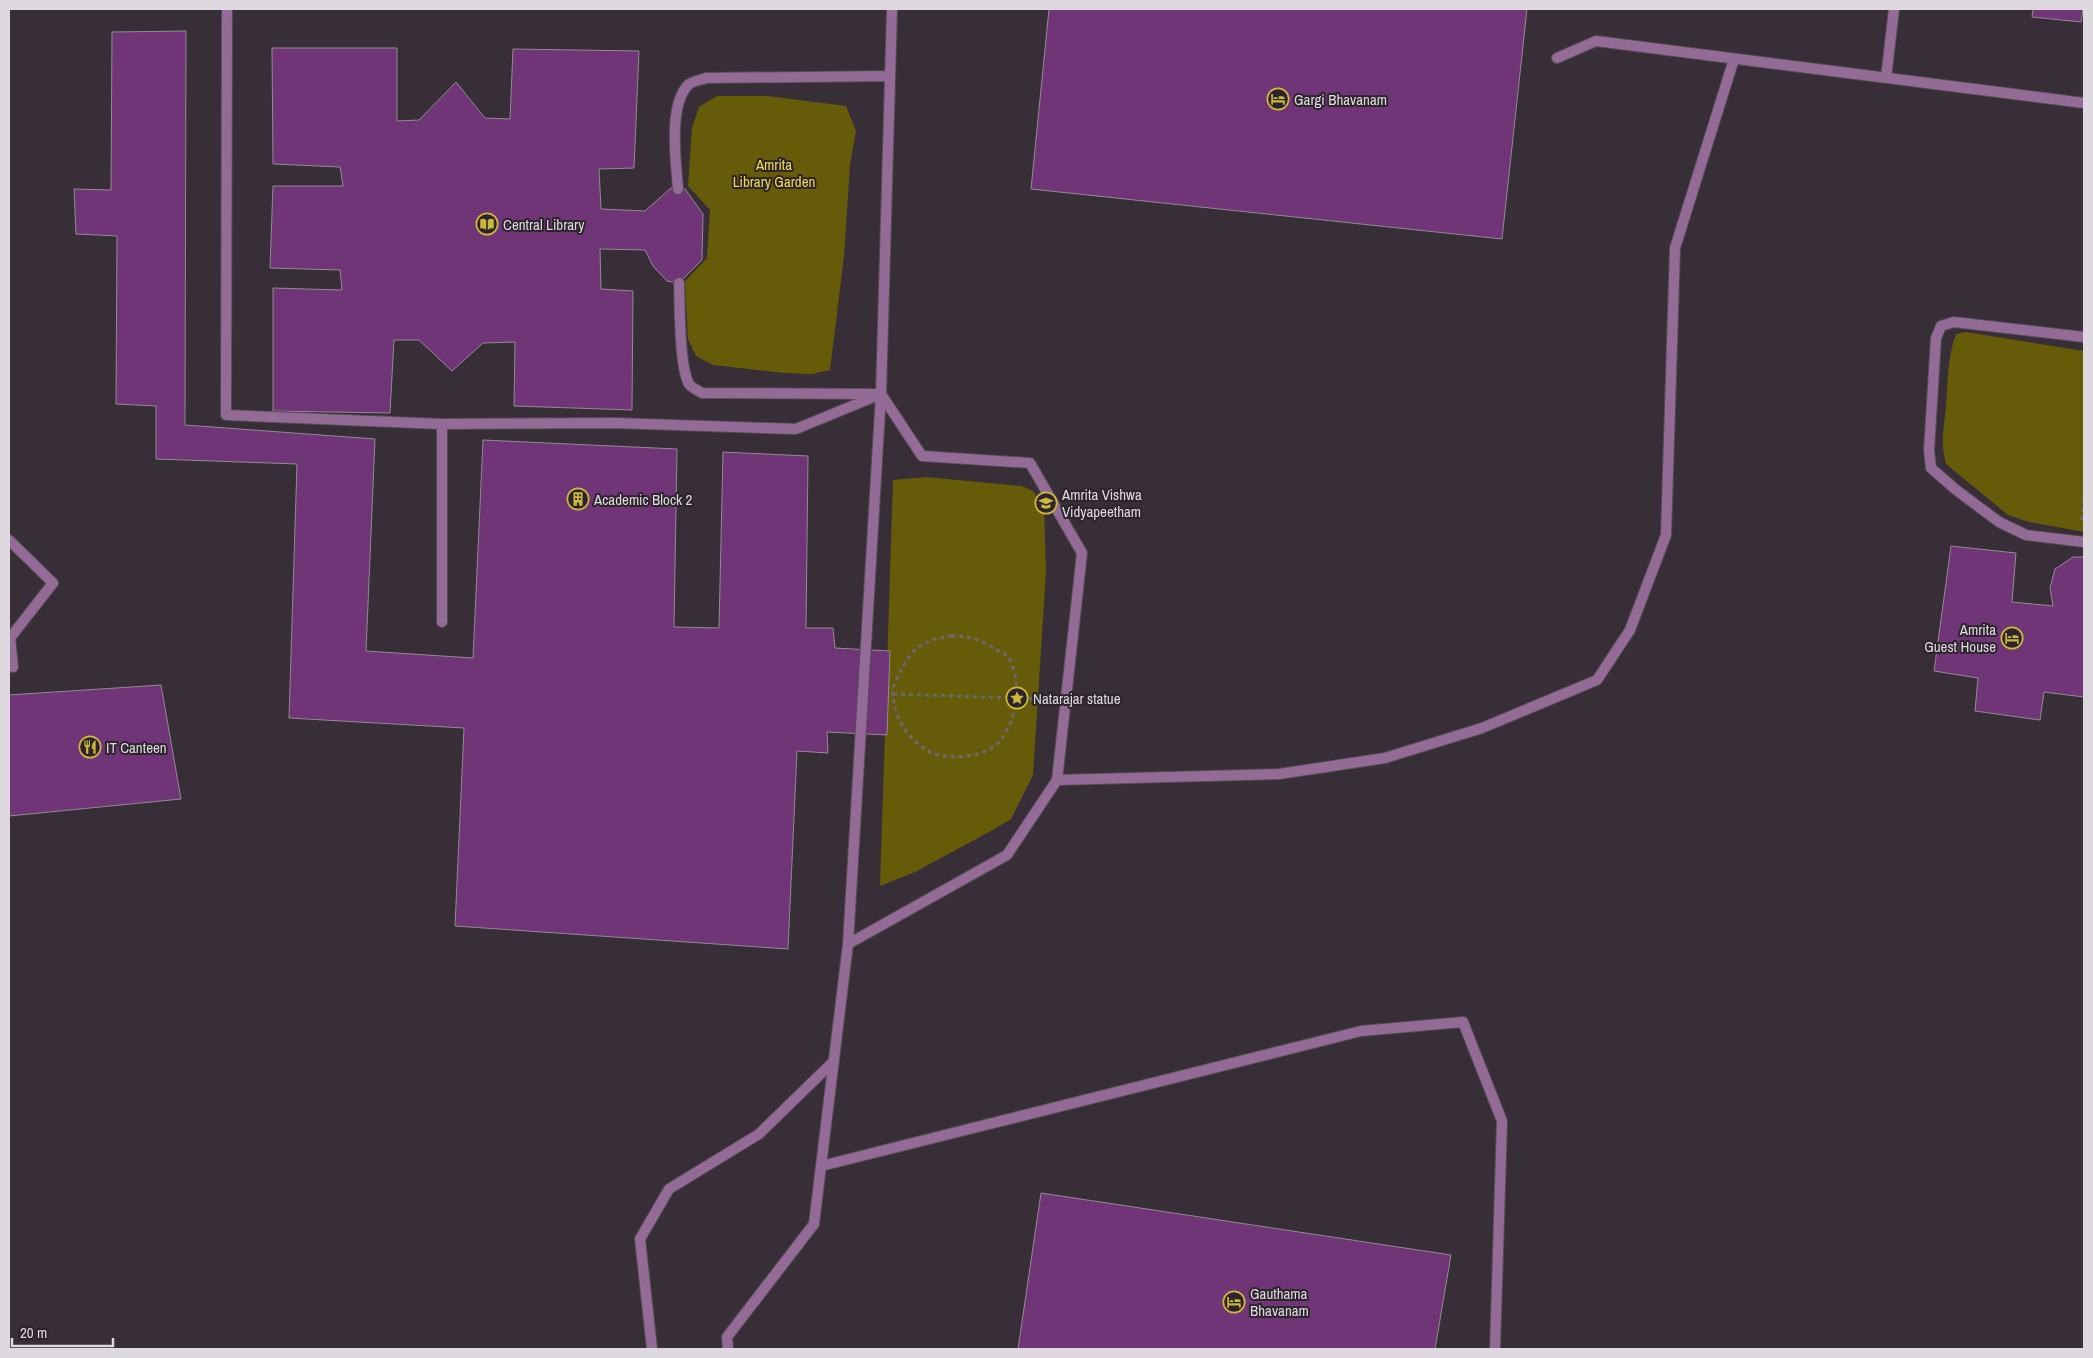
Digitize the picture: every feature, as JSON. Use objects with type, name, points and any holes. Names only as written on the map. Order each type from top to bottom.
[{"type":"street","points":[[227,9],[226,415],[442,424],[615,424],[796,428],[881,394]]},
{"type":"street","points":[[728,1349],[727,1337],[814,1224],[834,1061],[848,944],[881,394],[892,9]]},
{"type":"street","points":[[1886,78],[1894,9]]},
{"type":"street","points":[[1557,58],[1596,41],[2084,103]]},
{"type":"street","points":[[1057,780],[1280,774],[1384,758],[1482,728],[1597,680],[1630,630],[1666,535],[1675,248],[1734,59]]},
{"type":"street","points":[[678,189],[676,110],[689,84],[706,78],[890,76]]},
{"type":"street","points":[[679,282],[682,350],[688,380],[691,386],[702,393],[881,394]]},
{"type":"street","points":[[2084,337],[1954,322],[1941,326],[1936,338],[1929,450],[1931,468],[1955,489],[1999,522],[2026,535],[2084,542]]},
{"type":"street","points":[[848,944],[1007,855],[1057,780],[1082,553],[1030,463],[922,456],[881,394]]},
{"type":"street","points":[[442,424],[442,622]]},
{"type":"street","points":[[9,540],[54,583],[10,638],[13,667]]},
{"type":"street","points":[[821,1166],[1361,1031],[1463,1022],[1502,1121],[1495,1349]]},
{"type":"street","points":[[652,1349],[640,1239],[669,1189],[759,1134],[834,1061]]},
{"type":"path","points":[[951,636],[968,636],[982,640],[1006,656],[1012,668],[1017,698],[1002,738],[991,749],[975,755],[960,757],[930,753],[907,734],[899,722],[893,694],[896,680],[910,653],[935,639],[951,636]]},
{"type":"path","points":[[893,694],[1066,699]]},
{"type":"green space","name":"Amrita Library Garden","points":[[717,96],[768,96],[846,106],[856,131],[850,165],[844,256],[830,370],[812,374],[784,373],[713,365],[696,356],[688,339],[685,281],[707,258],[710,210],[688,186],[692,128],[699,107]]},
{"type":"green space","points":[[1966,332],[2084,351],[2084,532],[2029,522],[2008,515],[1946,464],[1943,435],[1949,361],[1956,334]]},
{"type":"green space","points":[[926,477],[1022,486],[1033,491],[1044,508],[1046,572],[1033,775],[1011,819],[915,872],[880,886],[893,480]]},
{"type":"building","name":"Gargi Bhavanam","points":[[1049,9],[1527,9],[1502,239],[1031,189]]},
{"type":"building","points":[[2033,9],[2083,9],[2081,22],[2032,17]]},
{"type":"building","name":"Academic Block 2","points":[[186,31],[185,425],[375,439],[366,651],[473,658],[483,440],[677,449],[674,627],[719,628],[723,452],[808,456],[806,628],[833,628],[835,648],[890,651],[887,735],[827,732],[828,753],[797,751],[788,949],[455,926],[464,728],[289,718],[297,464],[156,459],[156,406],[116,404],[117,236],[76,234],[74,189],[111,190],[112,32]]},
{"type":"building","name":"Central Library","points":[[272,48],[397,48],[397,121],[419,120],[456,82],[485,118],[510,119],[513,49],[639,51],[634,168],[599,169],[601,209],[645,211],[671,188],[685,189],[703,214],[702,260],[679,283],[667,281],[653,266],[645,250],[600,249],[601,289],[633,291],[632,410],[514,406],[515,342],[483,343],[452,371],[419,340],[394,340],[390,413],[273,411],[273,288],[342,290],[340,270],[270,268],[273,186],[343,186],[340,167],[273,164]]},
{"type":"building","name":"Amrita Guest House","points":[[1951,546],[2016,553],[2012,602],[2053,606],[2050,588],[2055,569],[2073,557],[2084,557],[2084,697],[2044,692],[2040,720],[1975,711],[1978,678],[1934,671]]},
{"type":"building","name":"IT Canteen","points":[[161,685],[181,799],[9,816],[9,695]]},
{"type":"building","name":"Gauthama Bhavanam","points":[[1041,1193],[1451,1255],[1435,1349],[1018,1349]]},
{"type":"place","name":"Gargi Bhavanam","points":[[1278,99]]},
{"type":"place","name":"Central Library","points":[[487,224]]},
{"type":"place","name":"Academic Block 2","points":[[578,499]]},
{"type":"place","name":"Amrita Vishwa Vidyapeetham","points":[[1046,503]]},
{"type":"place","name":"Amrita Guest House","points":[[2012,638]]},
{"type":"place","name":"Natarajar statue","points":[[1017,698]]},
{"type":"place","name":"IT Canteen","points":[[90,747]]},
{"type":"place","name":"Gauthama Bhavanam","points":[[1234,1302]]}]
